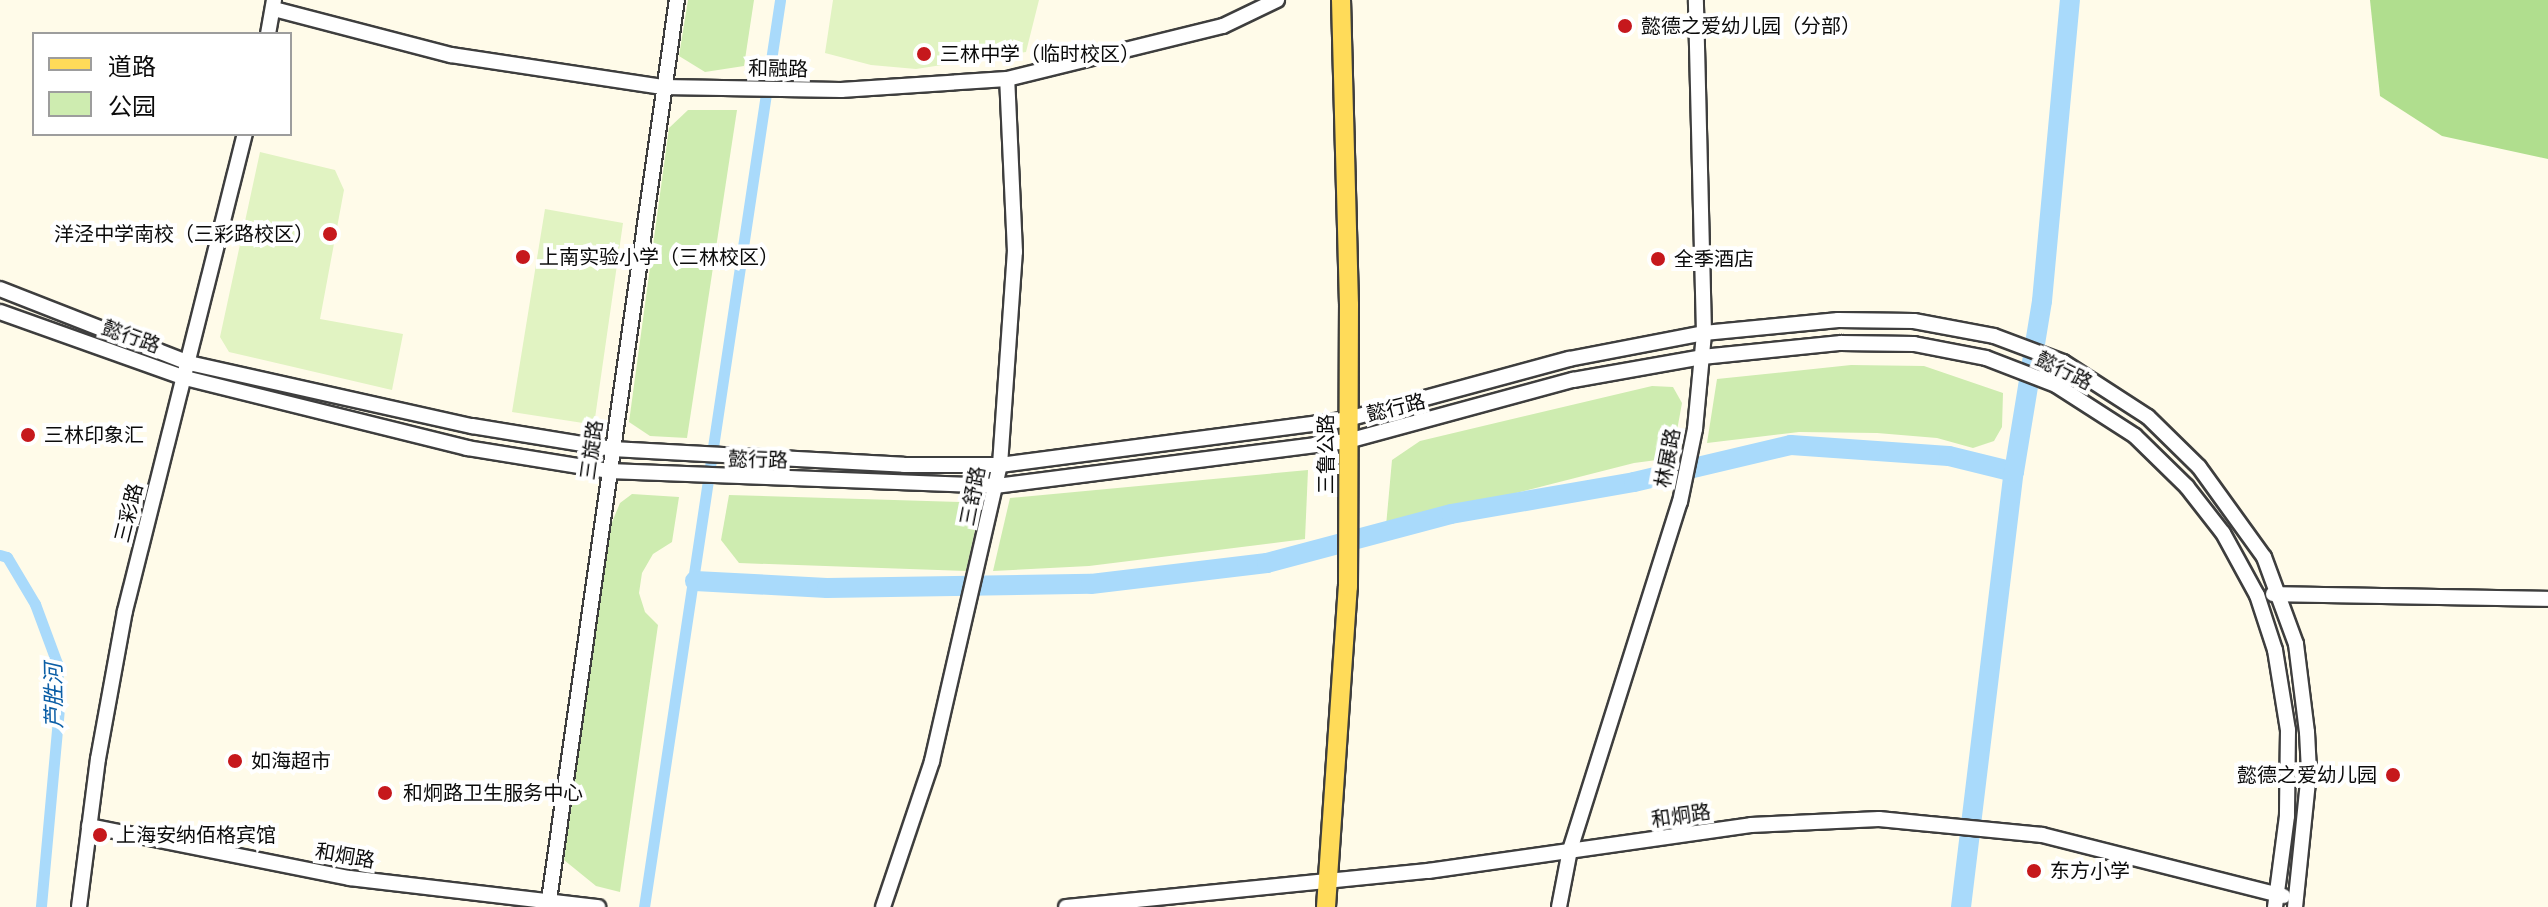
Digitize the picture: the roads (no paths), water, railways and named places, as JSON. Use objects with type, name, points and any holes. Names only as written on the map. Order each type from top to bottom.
[{"type":"main road","name":"三鲁公路","points":[[1326,907],[1347,596],[1348,419],[1341,0]]},
{"type":"street","name":"三旋路","points":[[548,906],[677,0]]},
{"type":"street","name":"和融路","points":[[274,4],[451,55],[663,87],[791,89],[1007,79],[1223,26],[1277,0]]},
{"type":"street","name":"林展路","points":[[1559,907],[1570,850],[1680,502],[1695,429],[1704,333],[1696,0]]},
{"type":"street","points":[[268,32],[274,4]]},
{"type":"street","name":"三舒路","points":[[883,907],[929,770],[981,565],[1000,465],[1015,252],[1007,79]]},
{"type":"street","name":"三彩路","points":[[79,907],[89,826],[125,611],[245,136]]},
{"type":"street","name":"懿行路","points":[[0,289],[189,363],[472,426],[612,449],[754,458],[1000,465],[1348,419],[1569,359],[1704,333],[1838,320],[1914,321],[1994,336],[2063,362],[2148,417],[2199,467],[2245,527],[2278,594],[2296,644],[2309,772],[2295,903]]},
{"type":"street","name":"懿行路","points":[[0,312],[185,378],[467,448],[609,471],[752,480],[996,486],[1348,441],[1573,380],[1702,357],[1855,343],[1914,344],[1986,358],[2056,385],[2135,436],[2187,487],[2223,533],[2257,595],[2275,650],[2288,730],[2287,816],[2275,901]]},
{"type":"street","points":[[2257,595],[2548,599]]},
{"type":"street","name":"和炯路","points":[[1066,907],[1428,871],[1751,825],[1879,819],[2042,835],[2275,901],[2295,903]]},
{"type":"street","name":"和炯路","points":[[89,826],[350,878],[548,906],[598,907]]},
{"type":"waterway","points":[[644,907],[780,0]]},
{"type":"waterway","points":[[1961,907],[2014,472],[2042,301],[2070,0]]},
{"type":"waterway","points":[[695,581],[827,588],[1091,584],[1267,563],[1451,514],[1634,482],[1791,445],[1949,456],[2014,472]]},
{"type":"waterway","name":"芦胜河","points":[[0,555],[7,557],[35,604],[57,663],[59,708],[41,907]]},
{"type":"place","name":"懿德之爱幼儿园（分部）","points":[[1625,26]]},
{"type":"place","name":"三林中学（临时校区）","points":[[924,54]]},
{"type":"place","name":"洋泾中学南校（三彩路校区）","points":[[330,234]]},
{"type":"place","name":"上南实验小学（三林校区）","points":[[523,257]]},
{"type":"place","name":"全季酒店","points":[[1658,259]]},
{"type":"place","name":"三林印象汇","points":[[28,435]]},
{"type":"place","name":"如海超市","points":[[235,761]]},
{"type":"place","name":"懿德之爱幼儿园","points":[[2393,775]]},
{"type":"place","name":"和炯路卫生服务中心","points":[[385,793]]},
{"type":"place","name":"上海安纳佰格宾馆","points":[[100,835]]},
{"type":"place","name":"东方小学","points":[[2034,871]]}]
